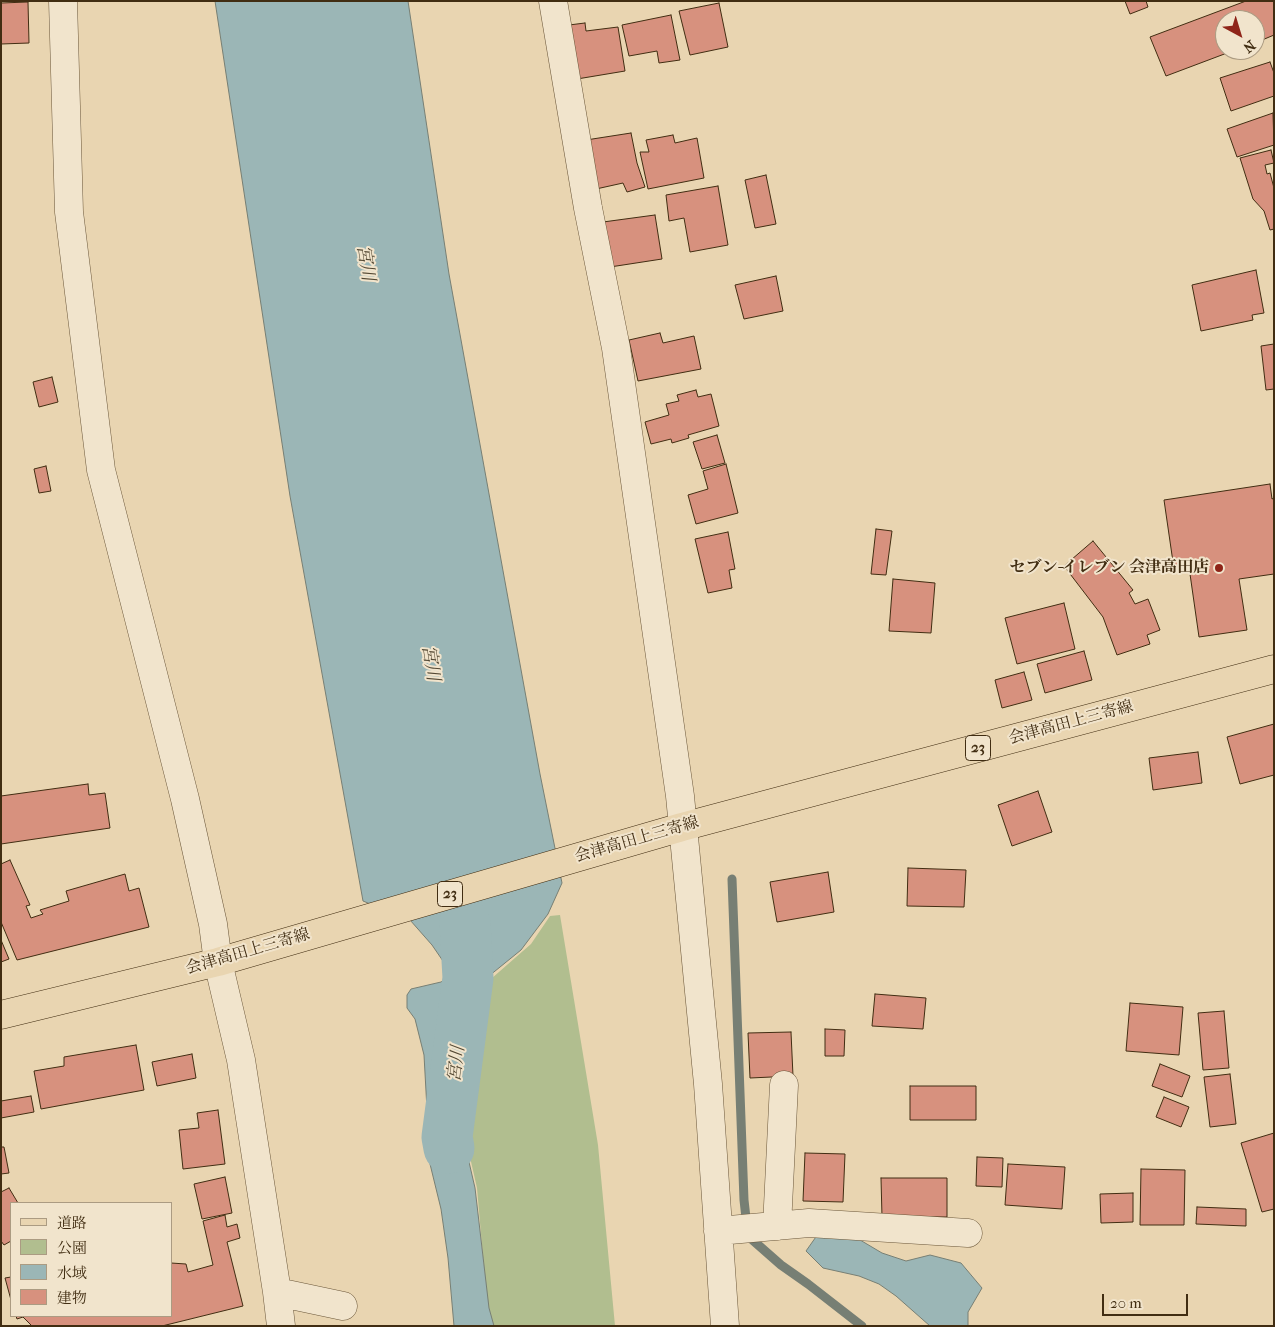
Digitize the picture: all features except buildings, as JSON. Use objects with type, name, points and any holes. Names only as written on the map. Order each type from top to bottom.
[{"type":"main road","name":"会津高田上三寄線","points":[[1,1015],[218,962],[682,827],[1274,670]]},
{"type":"street","points":[[63,1],[69,212],[101,470],[185,799],[213,924],[218,962],[241,1060],[281,1326]]},
{"type":"street","points":[[553,1],[588,208],[616,348],[680,796],[705,1047],[725,1326]]},
{"type":"street","points":[[777,1226],[784,1085]]},
{"type":"street","points":[[718,1231],[809,1223],[968,1233]]},
{"type":"street","points":[[277,1292],[343,1306]]},
{"type":"green space","points":[[560,915],[598,1145],[615,1326],[489,1326],[477,1188],[462,1122],[454,1018],[460,1006],[531,944],[550,916]]},
{"type":"water","points":[[215,1],[408,1],[449,274],[540,774],[562,883],[548,914],[521,950],[452,1006],[449,1022],[460,1123],[475,1188],[489,1308],[494,1326],[454,1326],[448,1258],[441,1209],[430,1164],[424,1055],[415,1019],[407,1008],[407,995],[411,989],[441,982],[447,978],[448,970],[432,945],[410,920],[363,901],[290,496]]},
{"type":"water","points":[[818,1234],[850,1234],[882,1253],[906,1261],[930,1255],[961,1263],[982,1288],[968,1312],[968,1326],[930,1326],[896,1296],[879,1284],[859,1276],[823,1268],[806,1251]]},
{"type":"waterway","points":[[732,879],[744,1200],[748,1236],[781,1265],[862,1326]]},
{"type":"waterway","name":"宮川","points":[[449,1148],[447,1137],[468,978],[465,924]]},
{"type":"place","name":"セブン-イレブン 会津高田店","points":[[1219,568]]}]
